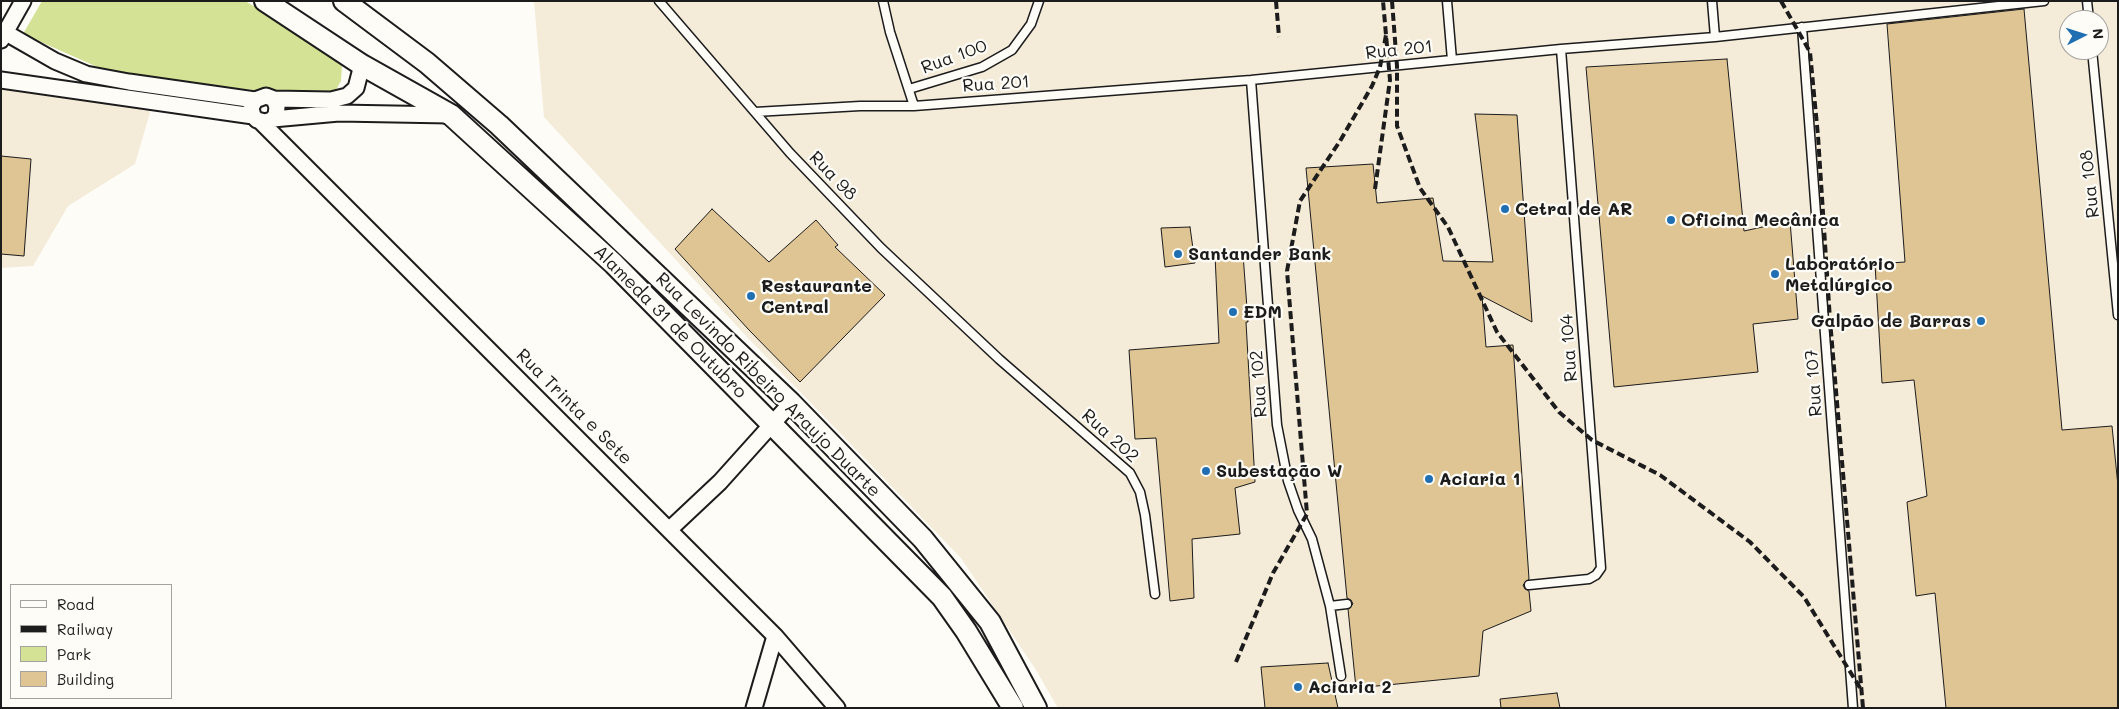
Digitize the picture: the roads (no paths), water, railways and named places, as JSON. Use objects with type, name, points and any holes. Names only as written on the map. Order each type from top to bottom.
[{"type":"main road","name":"Alameda 31 de Outubro","points":[[265,1],[362,65],[450,115],[614,264],[942,597],[966,631],[1012,708]]},
{"type":"main road","name":"Rua Levindo Ribeiro Araujo Duarte","points":[[344,1],[427,63],[499,125],[791,402],[923,539],[990,622],[1036,708]]},
{"type":"street","points":[[23,1],[2,34],[55,61],[86,74],[254,100],[266,96],[274,99],[332,100],[347,96],[356,88],[362,65]]},
{"type":"street","points":[[1,80],[265,119],[339,112],[450,115]]},
{"type":"street","points":[[265,119],[278,107],[274,99]]},
{"type":"street","points":[[254,100],[251,108],[265,119]]},
{"type":"street","name":"Rua Trinta e Sete","points":[[265,119],[278,140],[670,529],[775,636],[836,708]]},
{"type":"street","points":[[670,529],[720,482],[791,402]]},
{"type":"street","points":[[754,708],[775,636]]},
{"type":"lane","name":"Rua 98","points":[[659,1],[790,153],[881,248],[999,359]]},
{"type":"lane","points":[[884,1],[890,32],[914,106]]},
{"type":"lane","name":"Rua 100","points":[[909,88],[982,67],[1012,50],[1031,24],[1039,1]]},
{"type":"lane","points":[[1446,1],[1452,60]]},
{"type":"lane","points":[[1712,1],[1715,37]]},
{"type":"lane","name":"Rua 201","points":[[755,112],[860,106],[914,106],[1252,80],[1561,49],[1715,37],[2044,1]]},
{"type":"lane","name":"Rua 107","points":[[1802,27],[1853,708]]},
{"type":"lane","name":"Rua 104","points":[[1530,585],[1589,579],[1596,575],[1601,568],[1561,49]]},
{"type":"lane","name":"Rua 108","points":[[2093,60],[2118,315]]},
{"type":"lane","name":"Rua 102","points":[[1252,80],[1277,424],[1288,481],[1298,510],[1312,539],[1330,606],[1341,676]]},
{"type":"lane","name":"Rua 202","points":[[999,359],[1130,473],[1140,492],[1144,508],[1155,594]]},
{"type":"lane","points":[[1330,606],[1347,604]]},
{"type":"railway","points":[[1276,1],[1279,37]]},
{"type":"railway","points":[[1375,189],[1390,80],[1383,1]]},
{"type":"railway","points":[[1392,1],[1397,66],[1397,126],[1420,188],[1448,227],[1497,332],[1559,412],[1592,440],[1660,475],[1750,542],[1804,597],[1862,691]]},
{"type":"railway","points":[[1781,1],[1810,52],[1818,136],[1830,320],[1863,708]]},
{"type":"railway","points":[[1236,662],[1273,573],[1307,514],[1287,271],[1300,201],[1340,141],[1372,86],[1380,67],[1386,35]]},
{"type":"place","name":"Cetral de AR","points":[[1505,209]]},
{"type":"place","name":"Oficina Mecânica","points":[[1671,220]]},
{"type":"place","name":"Santander Bank","points":[[1178,254]]},
{"type":"place","name":"Laboratório Metalúrgico","points":[[1775,274]]},
{"type":"place","name":"Restaurante Central","points":[[751,296]]},
{"type":"place","name":"EDM","points":[[1233,312]]},
{"type":"place","name":"Galpão de Barras","points":[[1981,321]]},
{"type":"place","name":"Subestação W","points":[[1206,471]]},
{"type":"place","name":"Aciaria 1","points":[[1429,479]]},
{"type":"place","name":"Aciaria 2","points":[[1298,687]]}]
